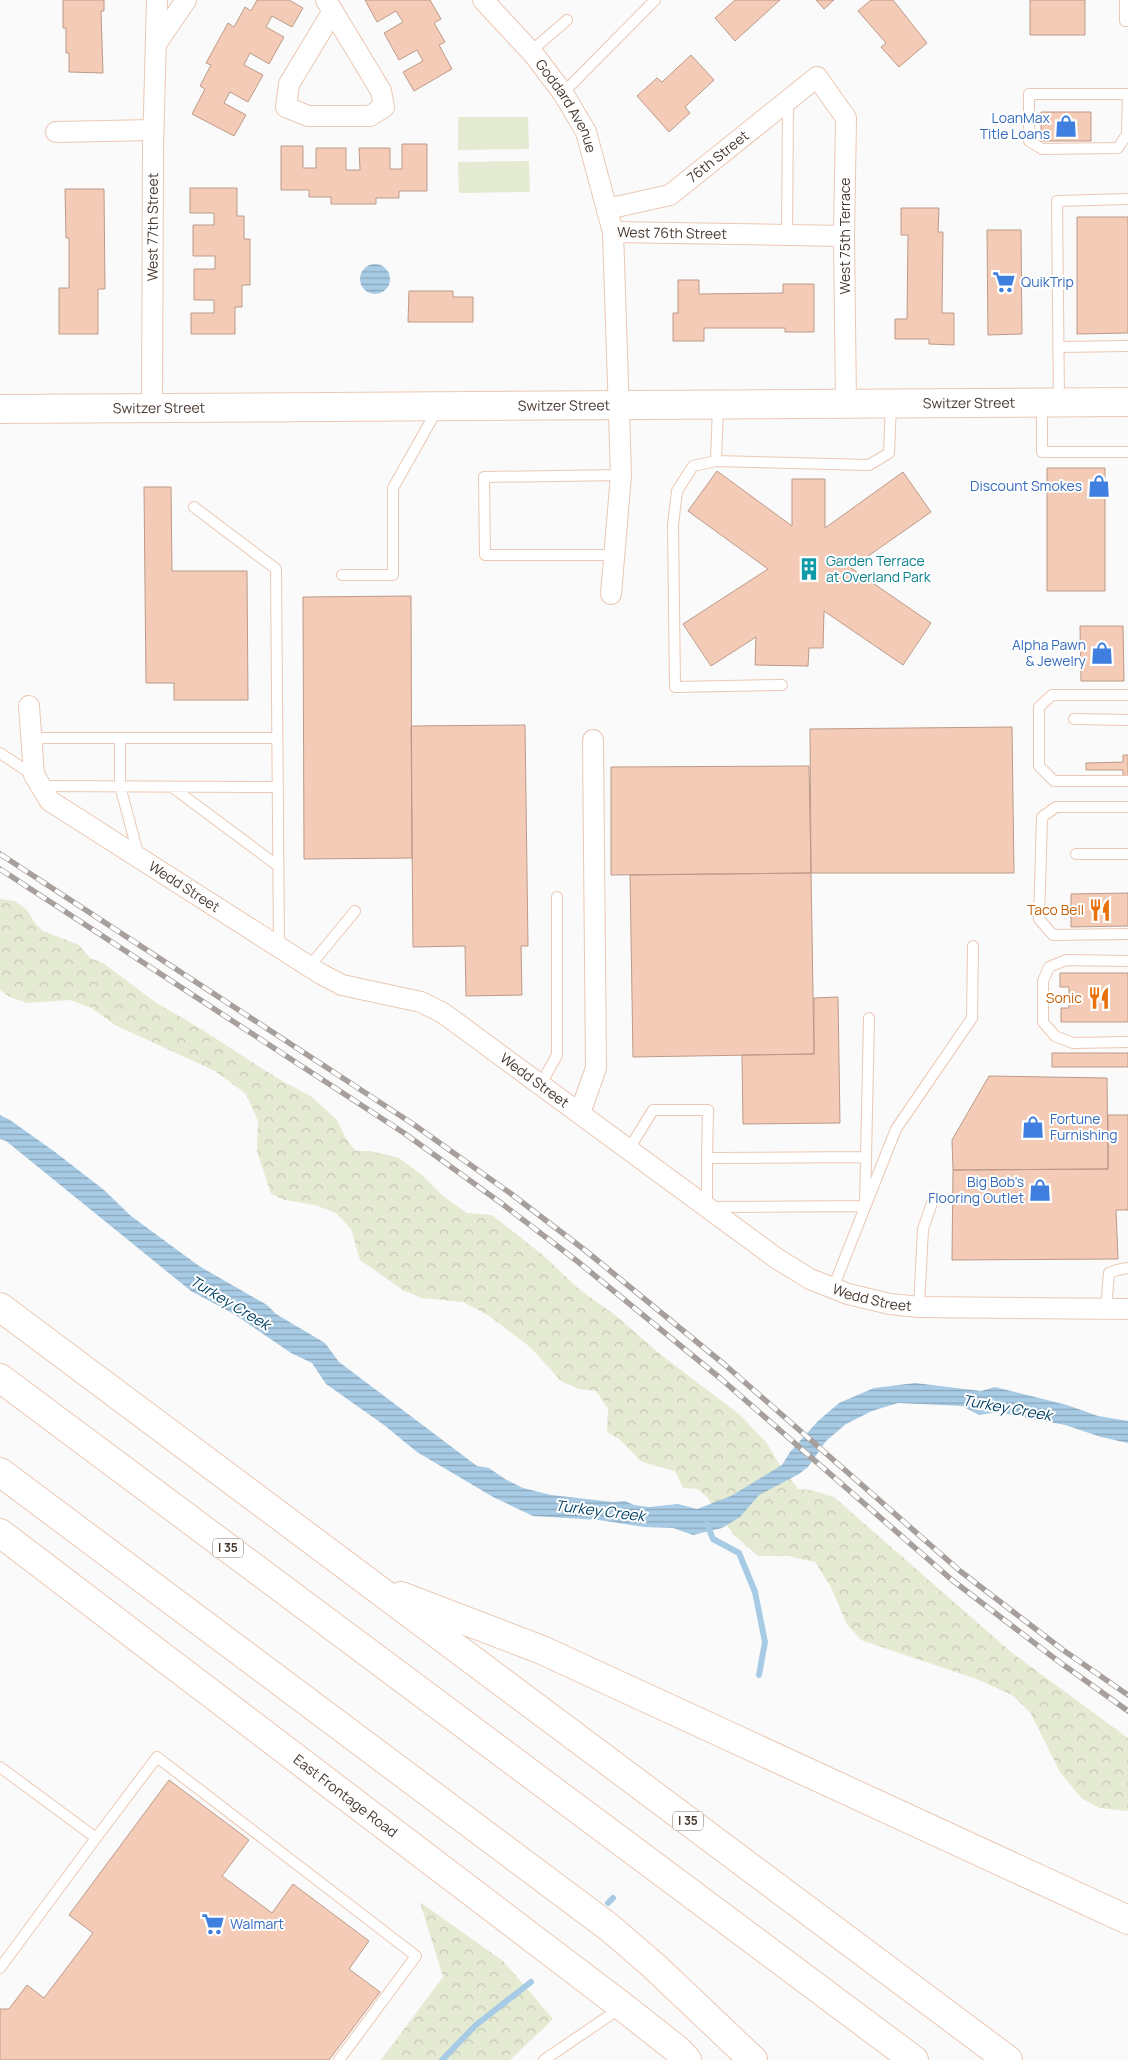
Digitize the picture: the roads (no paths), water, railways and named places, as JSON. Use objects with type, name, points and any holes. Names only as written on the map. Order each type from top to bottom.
[{"type":"main road","name":"Switzer Street","points":[[0,409],[1128,402]]},
{"type":"main road","name":"I 35","points":[[0,1307],[1008,2060]]},
{"type":"main road","name":"I 35","points":[[0,1378],[914,2060]]},
{"type":"main road","points":[[0,1472],[610,1928],[753,2060]]},
{"type":"main road","name":"East Frontage Road","points":[[0,1533],[622,2007],[687,2060]]},
{"type":"main road","points":[[368,1583],[542,1650],[1128,1920]]},
{"type":"main road","points":[[1093,1904],[1128,1897]]},
{"type":"street","name":"West 77th Street","points":[[152,408],[157,0]]},
{"type":"street","points":[[156,44],[186,0]]},
{"type":"street","name":"Goddard Avenue","points":[[483,0],[563,92],[586,132],[613,232]]},
{"type":"street","points":[[330,6],[381,91],[384,107],[370,116],[308,116],[286,107],[289,84],[330,6]]},
{"type":"street","name":"76th Street","points":[[607,209],[670,195],[818,77]]},
{"type":"street","name":"West 75th Terrace","points":[[818,77],[846,118],[844,236],[846,405]]},
{"type":"street","points":[[56,132],[154,130]]},
{"type":"street","name":"West 76th Street","points":[[611,594],[621,475],[613,232],[844,236]]},
{"type":"street","points":[[29,706],[37,780]]},
{"type":"street","points":[[580,1114],[596,1068],[593,740]]},
{"type":"street","name":"Wedd Street","points":[[37,780],[50,801],[309,967],[342,985],[421,1002],[443,1012],[776,1258],[810,1279],[848,1294],[890,1304],[919,1307],[1128,1309]]},
{"type":"lane","points":[[563,92],[656,0]]},
{"type":"lane","points":[[1125,0],[1126,21],[1128,21]]},
{"type":"lane","points":[[530,52],[567,20]]},
{"type":"lane","points":[[1029,94],[1128,94],[1127,134],[1118,148],[1042,150],[1029,141],[1029,94]]},
{"type":"lane","points":[[787,236],[788,101]]},
{"type":"lane","points":[[1128,200],[1057,201],[1058,347],[1042,452],[1128,452]]},
{"type":"lane","points":[[1058,347],[1128,346]]},
{"type":"lane","points":[[782,685],[675,687],[673,525],[677,491],[693,466],[716,461],[868,465],[889,453],[891,404]]},
{"type":"lane","points":[[716,461],[718,405]]},
{"type":"lane","points":[[342,575],[393,575],[393,488],[439,407]]},
{"type":"lane","points":[[613,555],[485,555],[484,477],[621,475]]},
{"type":"lane","points":[[194,507],[276,569],[279,947]]},
{"type":"lane","points":[[1128,695],[1052,695],[1039,707],[1039,766],[1054,781],[1128,781]]},
{"type":"lane","points":[[1074,719],[1128,720]]},
{"type":"lane","points":[[32,740],[44,738],[277,738]]},
{"type":"lane","points":[[120,739],[120,786],[139,858]]},
{"type":"lane","points":[[0,753],[37,780],[120,786],[278,788]]},
{"type":"lane","points":[[172,787],[278,866]]},
{"type":"lane","points":[[1128,807],[1056,807],[1042,817],[1039,919],[1053,935],[1128,934]]},
{"type":"lane","points":[[1076,854],[1128,854]]},
{"type":"lane","points":[[541,1084],[557,1056],[557,897]]},
{"type":"lane","points":[[309,967],[355,911]]},
{"type":"lane","points":[[833,1288],[896,1129],[972,1018],[973,946]]},
{"type":"lane","points":[[1128,961],[1066,960],[1049,967],[1043,981],[1043,1022],[1056,1036],[1073,1043],[1128,1042]]},
{"type":"lane","points":[[865,1206],[868,1018]]},
{"type":"lane","points":[[630,1149],[653,1110],[708,1110],[707,1207],[865,1206]]},
{"type":"lane","points":[[707,1158],[866,1157]]},
{"type":"lane","points":[[919,1307],[923,1229],[933,1200]]},
{"type":"lane","points":[[1106,1309],[1109,1273],[1128,1268]]},
{"type":"lane","points":[[0,1968],[157,1757],[416,1956],[340,2060]]},
{"type":"lane","points":[[0,1767],[96,1838]]},
{"type":"lane","points":[[549,2059],[622,2007]]},
{"type":"water","points":[[375,264],[386,268],[390,279],[386,290],[375,294],[364,290],[360,279],[364,268]]},
{"type":"water","name":"Turkey Creek","points":[[0,1115],[55,1152],[104,1190],[131,1216],[199,1266],[267,1305],[276,1314],[325,1343],[339,1362],[477,1466],[489,1468],[523,1488],[551,1495],[613,1502],[625,1501],[634,1505],[649,1507],[678,1504],[697,1509],[731,1496],[782,1465],[790,1452],[818,1421],[839,1403],[874,1388],[915,1383],[981,1391],[995,1387],[1067,1405],[1098,1416],[1128,1421],[1128,1443],[1101,1437],[1065,1425],[998,1412],[979,1415],[962,1406],[898,1403],[872,1411],[846,1424],[826,1441],[808,1467],[799,1474],[759,1495],[740,1517],[722,1528],[693,1535],[673,1528],[644,1527],[599,1520],[533,1516],[493,1497],[417,1452],[384,1425],[326,1384],[312,1363],[291,1353],[234,1314],[191,1291],[6,1141],[0,1139]]},
{"type":"waterway","points":[[707,1524],[713,1539],[739,1553],[755,1592],[765,1642],[759,1675]]},
{"type":"waterway","points":[[608,1903],[613,1898]]},
{"type":"waterway","points":[[442,2060],[476,2025],[531,1982]]},
{"type":"railway","points":[[0,854],[413,1124],[510,1193],[586,1251],[725,1365],[960,1571],[1063,1650],[1128,1695]]},
{"type":"railway","points":[[0,869],[404,1133],[501,1203],[577,1261],[720,1378],[952,1580],[1058,1661],[1128,1711]]},
{"type":"place","name":"LoanMax Title Loans","points":[[1066,126]]},
{"type":"place","name":"QuikTrip","points":[[1004,282]]},
{"type":"place","name":"Discount Smokes","points":[[1099,486]]},
{"type":"place","name":"Garden Terrace at Overland Park","points":[[809,569]]},
{"type":"place","name":"Alpha Pawn & Jewelry","points":[[1102,653]]},
{"type":"place","name":"Taco Bell","points":[[1100,910]]},
{"type":"place","name":"Sonic","points":[[1099,998]]},
{"type":"place","name":"Fortune Furnishing","points":[[1033,1127]]},
{"type":"place","name":"Big Bob's Flooring Outlet","points":[[1040,1190]]},
{"type":"place","name":"Walmart","points":[[213,1924]]}]
